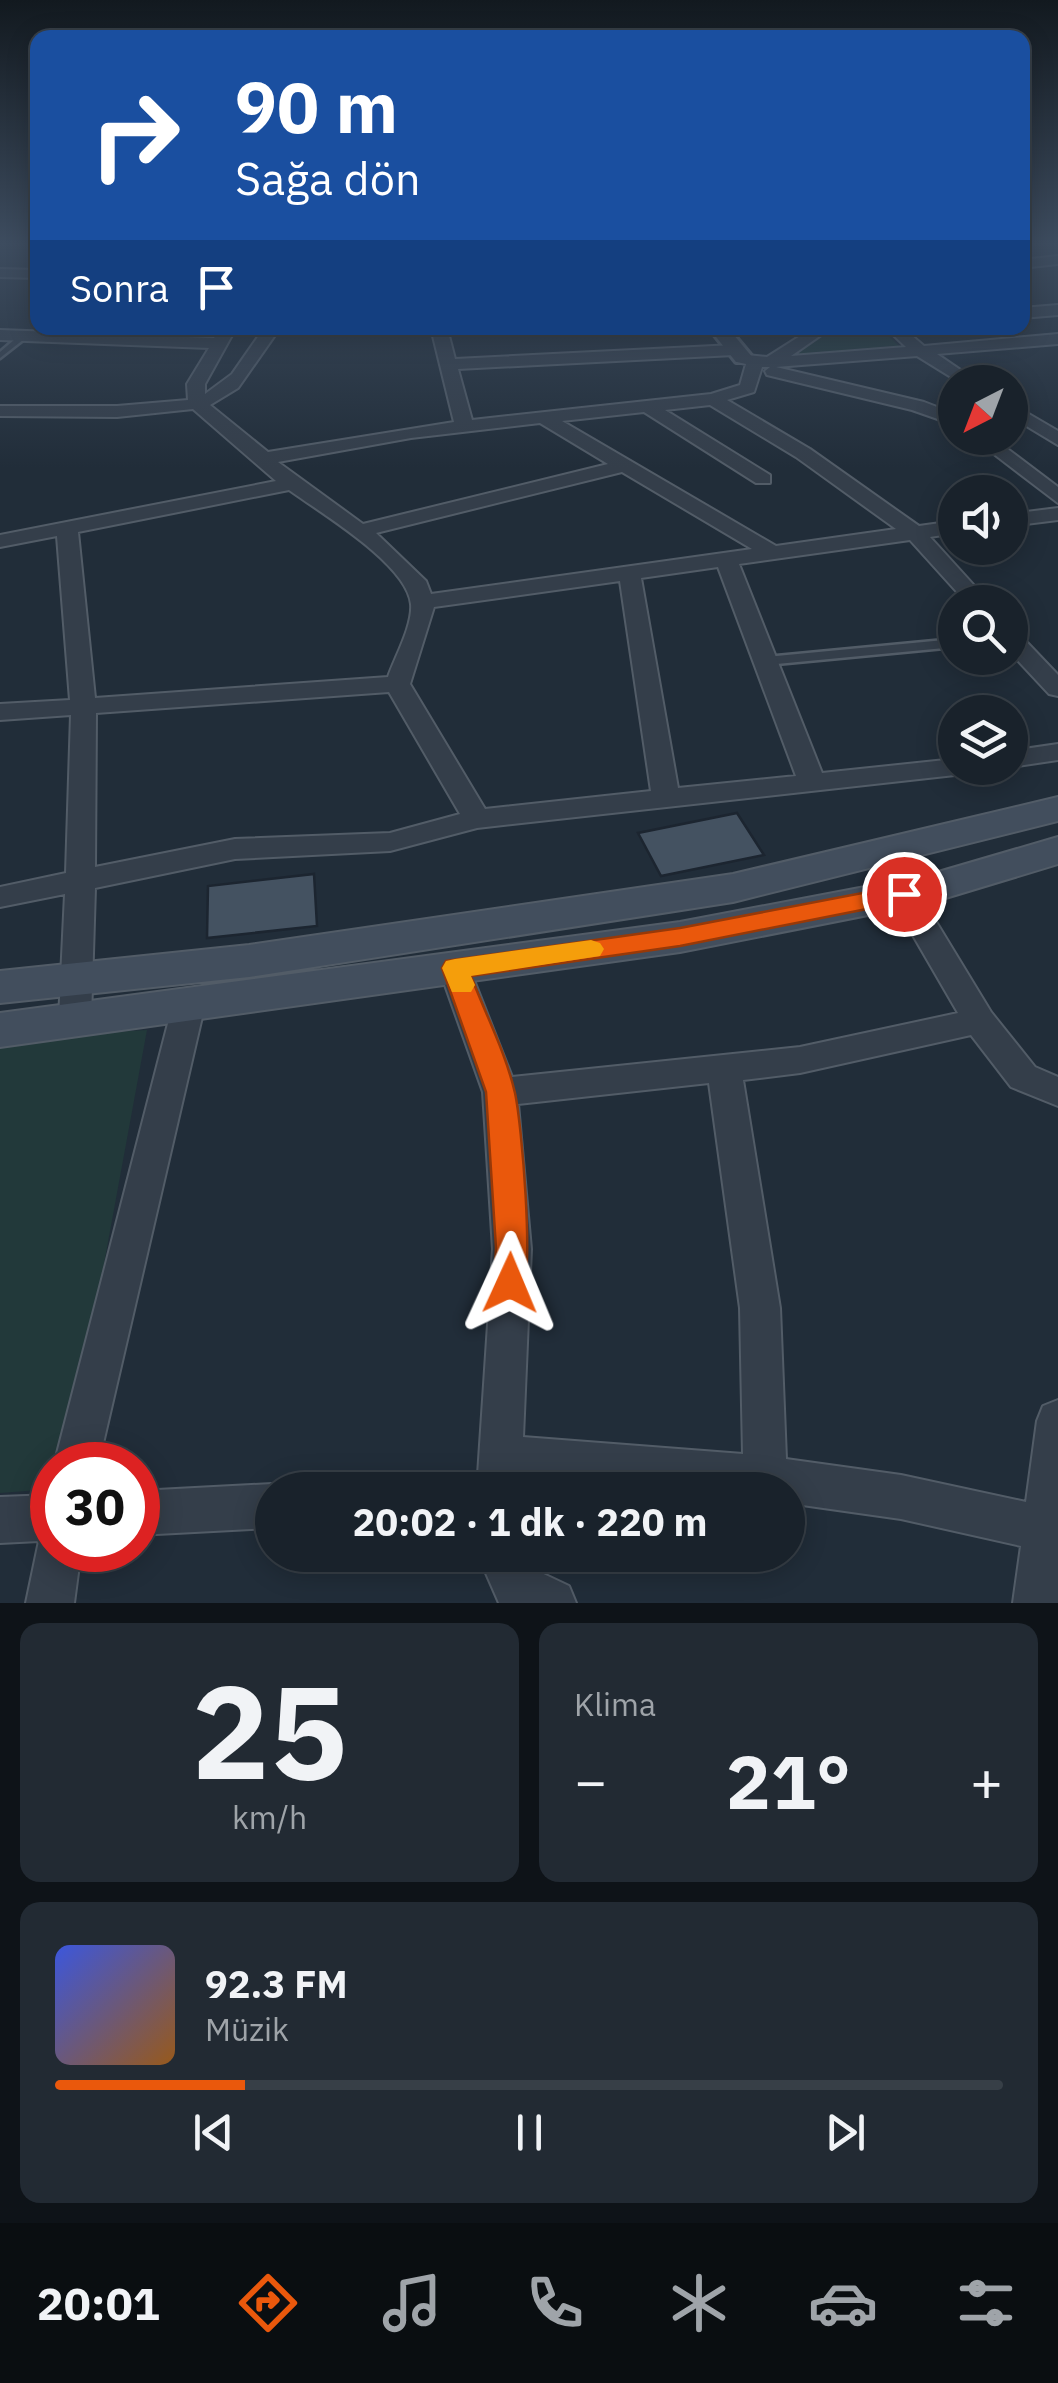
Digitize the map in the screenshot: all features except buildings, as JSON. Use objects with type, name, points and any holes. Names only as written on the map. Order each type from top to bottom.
[{"type":"main road","points":[[0,1030],[75,999],[248,961],[733,888],[1058,809]]},
{"type":"main road","points":[[0,987],[75,999],[188,1004],[680,937],[904,894],[1058,850]]},
{"type":"street","points":[[0,335],[223,335],[196,384],[197,403]]},
{"type":"street","points":[[0,411],[97,412],[197,403],[225,391],[267,335]]},
{"type":"street","points":[[441,335],[464,426]]},
{"type":"street","points":[[726,335],[751,358],[810,382],[938,414]]},
{"type":"street","points":[[751,358],[811,335]]},
{"type":"street","points":[[902,335],[943,365]]},
{"type":"street","points":[[1022,335],[1030,341]]},
{"type":"street","points":[[448,364],[922,352],[1058,339]]},
{"type":"street","points":[[262,459],[352,441],[464,426],[713,399],[748,388],[751,358]]},
{"type":"street","points":[[713,399],[803,454],[914,532],[962,585]]},
{"type":"street","points":[[197,403],[234,430],[262,459],[400,564],[418,586],[423,608],[398,684],[477,819]]},
{"type":"street","points":[[649,407],[762,479]]},
{"type":"street","points":[[542,417],[772,552]]},
{"type":"street","points":[[1028,420],[1058,439]]},
{"type":"street","points":[[1006,455],[1058,497]]},
{"type":"street","points":[[361,532],[626,465]]},
{"type":"street","points":[[1028,470],[1058,466]]},
{"type":"street","points":[[1,537],[67,531],[293,483]]},
{"type":"street","points":[[1028,518],[1058,514]]},
{"type":"street","points":[[422,602],[938,529]]},
{"type":"street","points":[[67,531],[80,708],[86,738],[75,999]]},
{"type":"street","points":[[726,558],[813,784]]},
{"type":"street","points":[[629,570],[666,798]]},
{"type":"street","points":[[1028,657],[1058,689]]},
{"type":"street","points":[[0,712],[398,684]]},
{"type":"street","points":[[1028,756],[1058,752]]},
{"type":"street","points":[[0,898],[236,849],[390,842],[477,819],[938,768]]},
{"type":"street","points":[[904,894],[978,1021],[1023,1077],[1058,1092]]},
{"type":"street","points":[[455,968],[500,1092],[512,1248],[500,1472]]},
{"type":"street","points":[[82,1442],[188,1004]]},
{"type":"street","points":[[500,1092],[800,1060],[978,1021]]},
{"type":"street","points":[[724,1068],[760,1308],[765,1472]]},
{"type":"street","points":[[1037,1603],[1052,1530],[1058,1421]]},
{"type":"street","points":[[805,1484],[901,1497],[1052,1530]]},
{"type":"street","points":[[160,1512],[255,1507]]},
{"type":"street","points":[[0,1520],[30,1519]]},
{"type":"street","points":[[50,1603],[55,1572]]},
{"type":"street","points":[[510,1572],[516,1586],[552,1603]]},
{"type":"lane","points":[[0,356],[24,336]]},
{"type":"lane","points":[[766,661],[938,645]]},
{"type":"green space","points":[[887,335],[899,346],[794,356],[822,337]]},
{"type":"green space","points":[[147,1030],[71,1442],[30,1442],[30,1491],[0,1493],[0,1038]]},
{"type":"slow traffic","points":[[461,985],[455,968],[591,949]]},
{"type":"route","points":[[510,1283],[512,1248],[500,1092],[455,968],[680,937],[904,894]]}]
